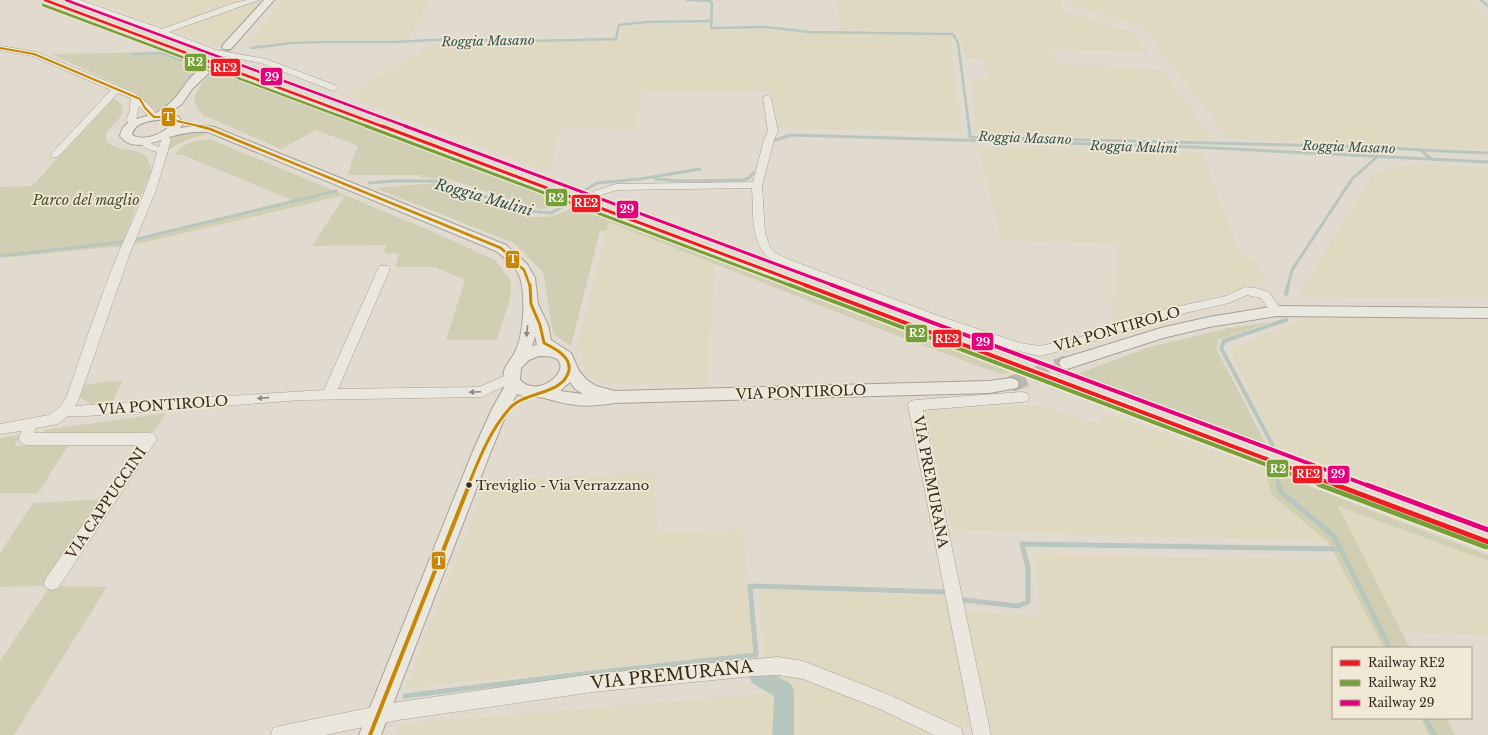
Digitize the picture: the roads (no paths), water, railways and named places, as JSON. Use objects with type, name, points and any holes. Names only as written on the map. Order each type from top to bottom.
[{"type":"street","points":[[73,0],[214,52],[263,62],[334,88]]},
{"type":"street","points":[[162,32],[255,0]]},
{"type":"street","points":[[227,47],[269,0]]},
{"type":"street","points":[[0,48],[34,54],[140,99],[145,108],[156,117]]},
{"type":"street","points":[[156,117],[178,102],[188,87],[204,72]]},
{"type":"street","points":[[55,155],[116,90]]},
{"type":"street","points":[[134,124],[131,120],[134,113],[136,98]]},
{"type":"street","name":"VIA PONTIROLO","points":[[767,98],[773,131],[769,140],[757,185],[760,233],[765,248],[772,256],[846,286],[1019,347],[1039,351],[1077,343],[1143,318],[1229,299],[1245,291],[1265,295],[1276,311]]},
{"type":"street","points":[[166,134],[176,127],[178,102]]},
{"type":"street","points":[[201,128],[199,125],[176,120],[167,116],[156,117],[134,124],[126,132],[126,136],[135,140],[143,140],[166,134],[201,128],[210,129],[501,248],[524,270],[530,284],[531,304],[526,345],[521,357],[511,371],[512,381],[482,451],[370,735]]},
{"type":"street","points":[[0,429],[53,420],[65,411],[72,399],[124,253],[151,190],[166,140],[166,134]]},
{"type":"street","points":[[143,140],[146,146],[162,150]]},
{"type":"street","points":[[598,194],[616,187],[757,185]]},
{"type":"street","points":[[329,394],[384,269]]},
{"type":"street","points":[[482,451],[505,414],[522,399],[554,388],[562,383],[570,369],[569,362],[564,356],[544,343],[540,325],[531,304]]},
{"type":"street","name":"VIA PONTIROLO","points":[[1067,363],[1161,333],[1209,322],[1276,311],[1488,313]]},
{"type":"street","points":[[521,357],[539,350],[558,352]]},
{"type":"street","name":"VIA PONTIROLO","points":[[570,369],[577,382],[593,392],[614,397]]},
{"type":"street","points":[[512,381],[520,389],[540,392]]},
{"type":"street","name":"VIA PONTIROLO","points":[[65,411],[86,411],[302,395],[481,392],[512,381]]},
{"type":"street","name":"VIA PONTIROLO","points":[[540,392],[572,400],[593,400],[614,397],[981,387],[1011,384]]},
{"type":"street","name":"VIA PREMURANA","points":[[982,735],[915,405],[1022,398]]},
{"type":"street","name":"VIA CAPPUCCINI","points":[[30,424],[26,439],[150,439],[52,583]]},
{"type":"street","name":"VIA PREMURANA","points":[[379,714],[593,683],[754,667],[778,666],[803,670],[830,680],[887,703],[954,735]]},
{"type":"street","points":[[280,735],[379,714]]},
{"type":"waterway","name":"Roggia Masano","points":[[687,0],[710,1],[712,3],[711,21]]},
{"type":"waterway","points":[[1481,0],[1488,6]]},
{"type":"waterway","name":"Roggia Masano","points":[[251,48],[291,43],[321,42],[395,42],[451,39],[528,41],[616,39],[619,25],[646,22],[711,21]]},
{"type":"waterway","name":"Roggia Masano","points":[[711,21],[711,28],[766,27],[809,32],[953,34],[958,43],[969,127]]},
{"type":"waterway","name":"Roggia Masano","points":[[132,54],[161,53],[181,60]]},
{"type":"waterway","name":"Roggia Masano","points":[[969,126],[970,137],[1375,147],[1421,150]]},
{"type":"waterway","name":"Roggia Mulini","points":[[772,141],[791,135],[1194,147],[1378,156]]},
{"type":"waterway","points":[[1421,150],[1488,153]]},
{"type":"waterway","name":"Roggia Masano","points":[[1421,150],[1431,159]]},
{"type":"waterway","points":[[1288,286],[1292,270],[1352,179],[1378,156]]},
{"type":"waterway","name":"Roggia Masano","points":[[1378,156],[1488,162]]},
{"type":"waterway","name":"Roggia Mulini","points":[[582,192],[597,183],[640,179],[700,169]]},
{"type":"waterway","name":"Roggia Mulini","points":[[656,179],[681,181],[742,180],[749,178],[753,173]]},
{"type":"waterway","name":"Roggia Mulini","points":[[369,183],[393,181],[438,181],[529,211],[551,213],[572,201]]},
{"type":"waterway","name":"Roggia Mulini","points":[[133,240],[336,191]]},
{"type":"waterway","name":"Roggia Mulini","points":[[0,256],[122,242]]},
{"type":"waterway","points":[[1286,294],[1288,285]]},
{"type":"waterway","points":[[1273,446],[1221,348],[1224,341],[1286,320]]},
{"type":"waterway","points":[[1275,471],[1279,486]]},
{"type":"waterway","points":[[1279,485],[1281,492],[1334,536],[1340,549]]},
{"type":"waterway","points":[[963,600],[1018,606],[1028,602],[1028,568],[1022,544],[1340,549]]},
{"type":"waterway","points":[[1340,549],[1390,647]]},
{"type":"waterway","points":[[405,696],[556,677],[756,655],[750,586],[943,592]]},
{"type":"waterway","points":[[759,676],[784,691],[783,735]]},
{"type":"waterway","points":[[1426,719],[1434,735]]},
{"type":"tunnel","points":[[204,72],[227,47]]},
{"type":"tunnel","points":[[1011,384],[1067,363]]},
{"type":"rail line","name":"RE2","points":[[45,0],[1488,542]]},
{"type":"rail line","name":"29","points":[[66,0],[1488,530]]},
{"type":"rail line","name":"R2","points":[[43,5],[1486,547]]},
{"type":"place","name":"Treviglio - Via Verrazzano","points":[[469,485]]},
{"type":"park label","name":"Parco del maglio","points":[[86,200]]}]
